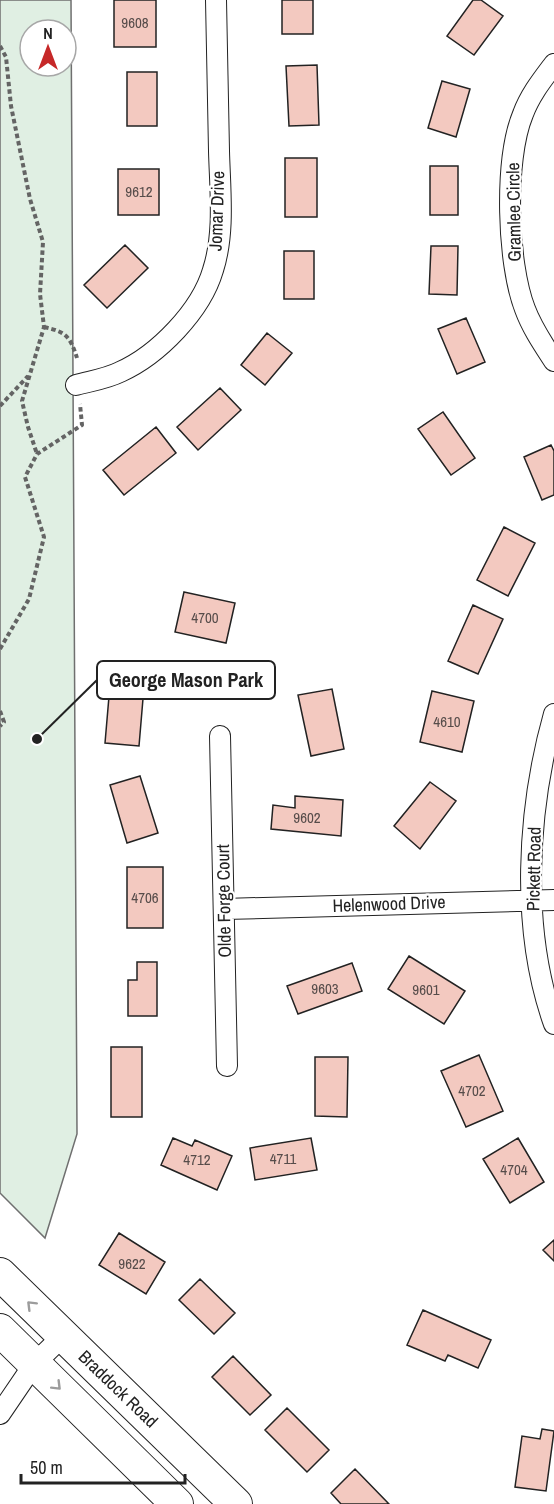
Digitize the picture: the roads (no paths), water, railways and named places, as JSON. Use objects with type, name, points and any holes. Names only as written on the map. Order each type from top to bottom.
[{"type":"main road","name":"Braddock Road","points":[[0,1274],[236,1504]]},
{"type":"main road","points":[[0,1330],[177,1504]]},
{"type":"street","name":"Jomar Drive","points":[[76,385],[118,373],[134,365],[166,339],[195,308],[214,270],[219,242],[220,207],[216,0]]},
{"type":"street","name":"Gramlee Circle","points":[[554,64],[535,88],[522,116],[513,148],[510,182],[512,248],[519,291],[537,337],[554,361]]},
{"type":"street","name":"Pickett Road","points":[[554,714],[537,798],[532,900],[541,978],[554,1024]]},
{"type":"street","name":"Olde Forge Court","points":[[219,736],[227,1066]]},
{"type":"street","name":"Helenwood Drive","points":[[224,909],[554,900]]},
{"type":"street","points":[[0,1414],[34,1364],[63,1336]]},
{"type":"place","name":"George Mason Park","points":[[37,739]]}]
